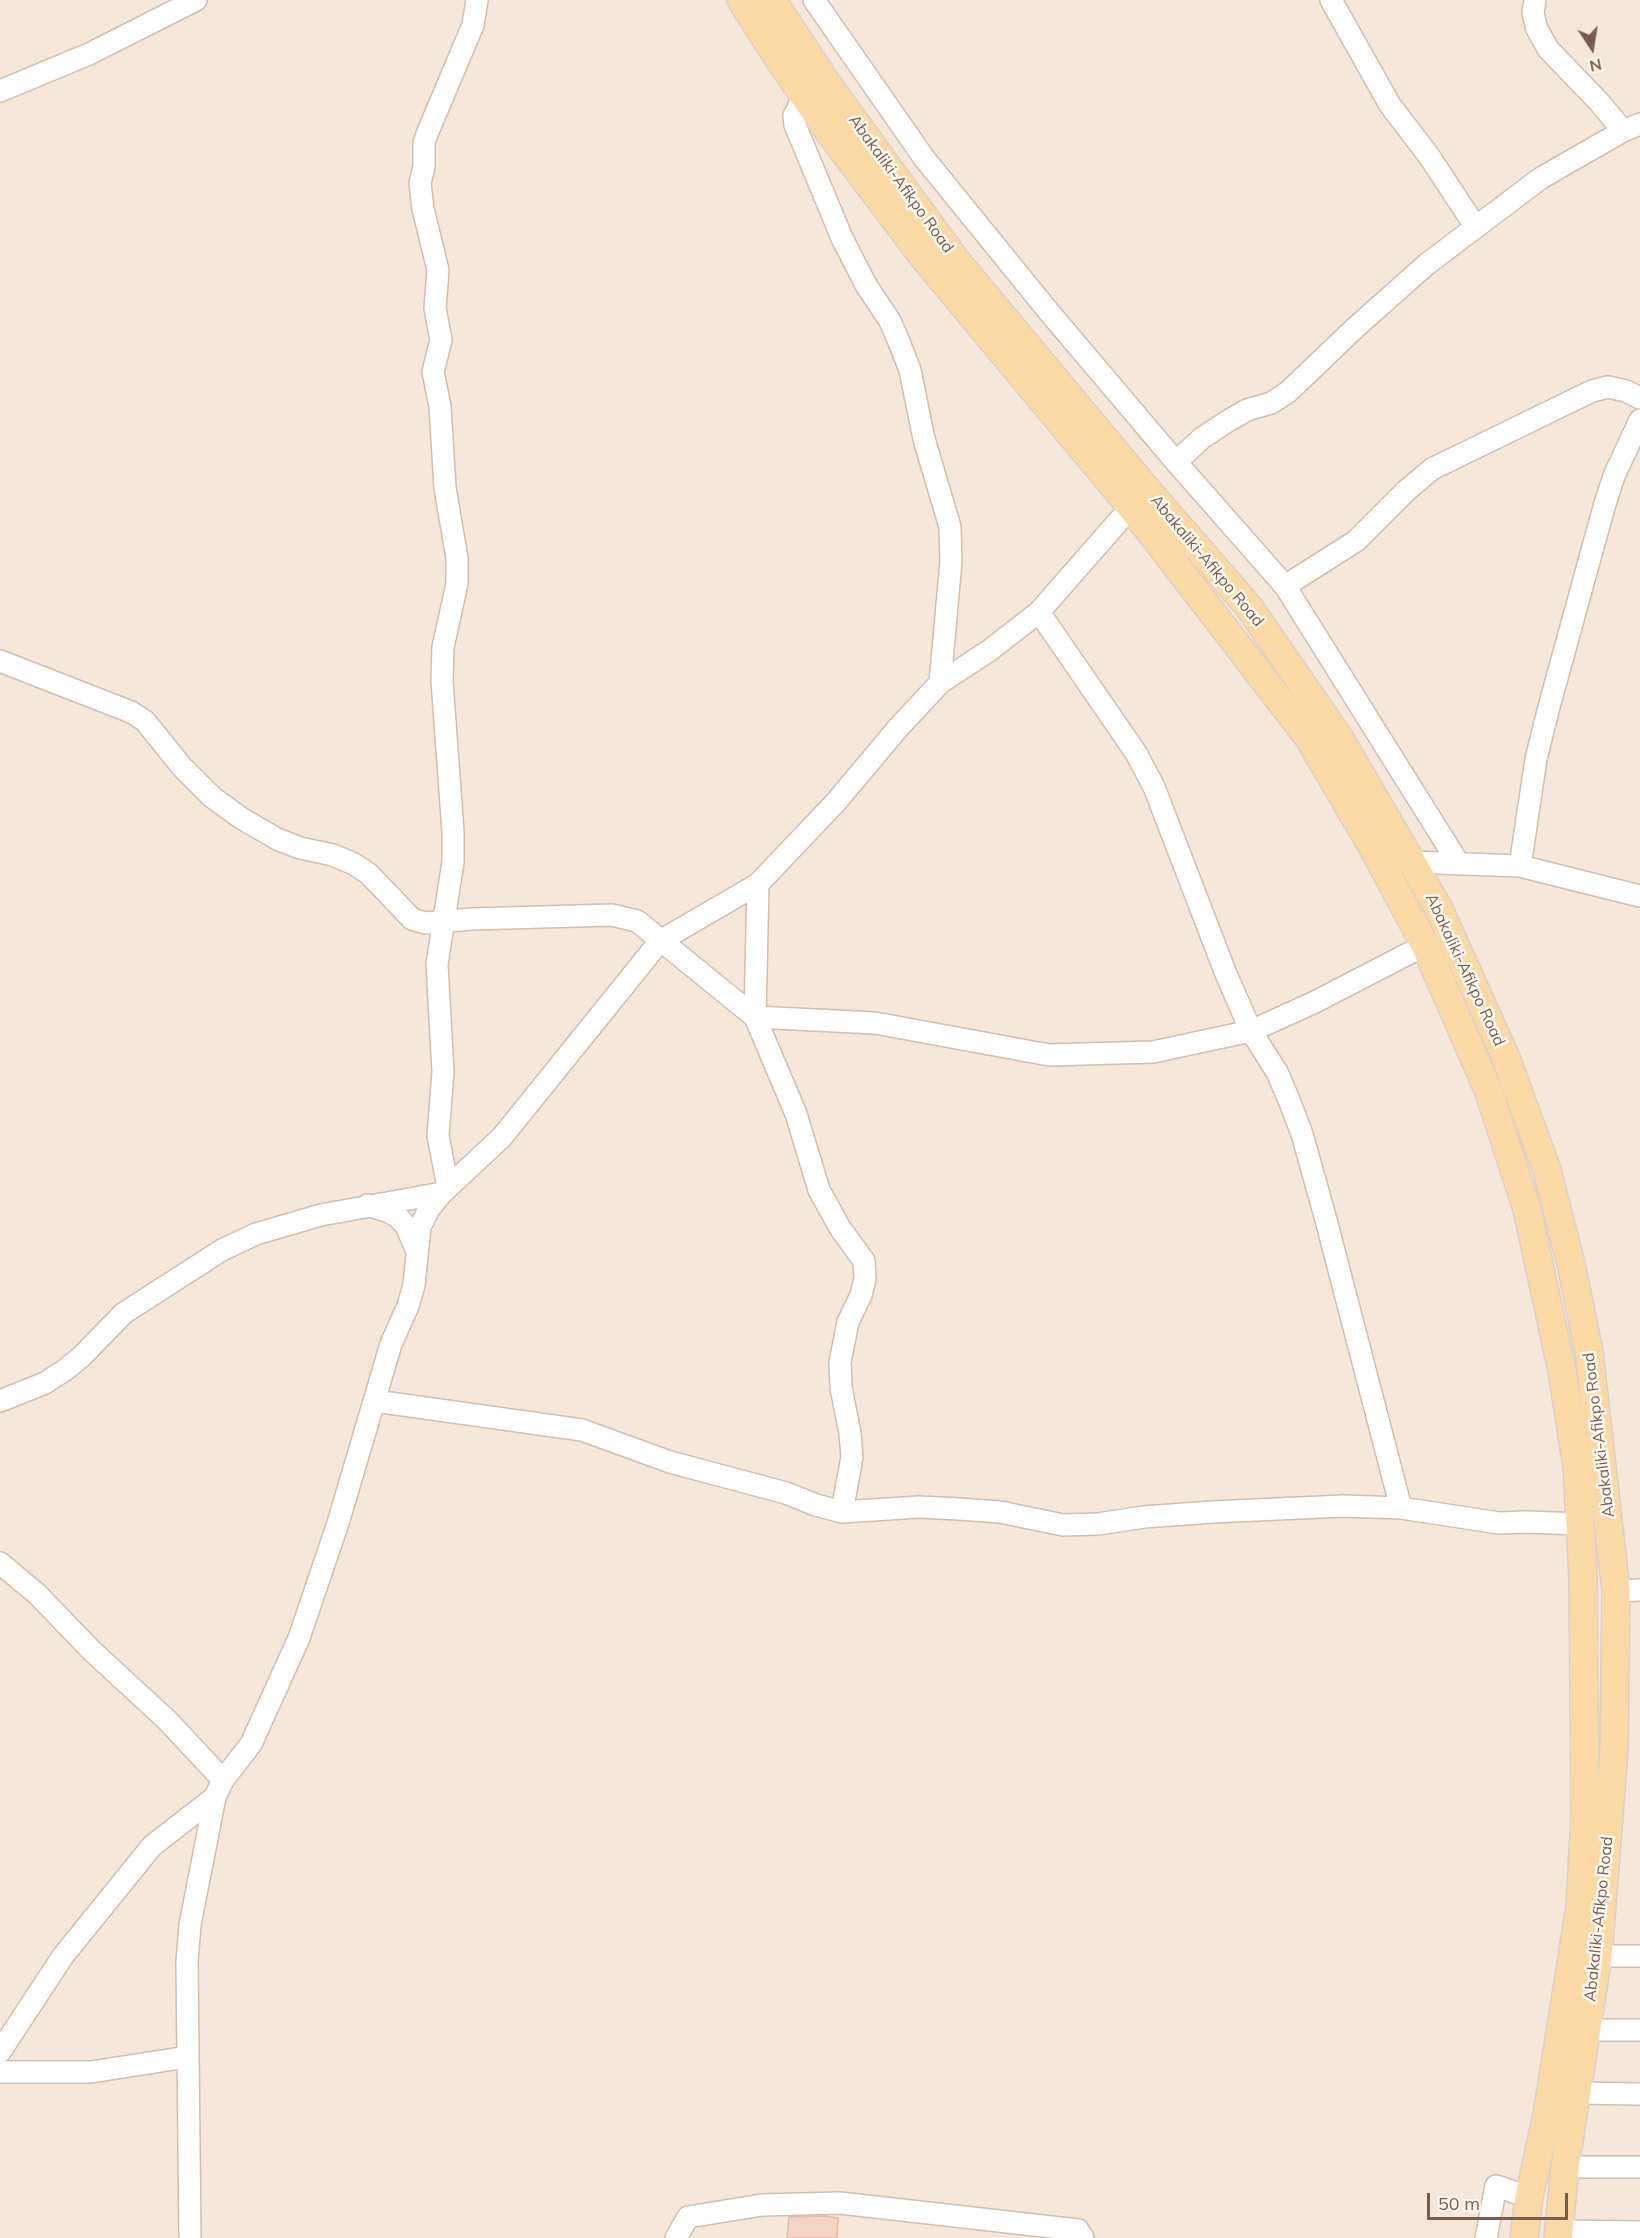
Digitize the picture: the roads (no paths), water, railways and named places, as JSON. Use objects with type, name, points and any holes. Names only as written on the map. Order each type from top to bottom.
[{"type":"main road","points":[[741,0],[804,95],[924,258],[1131,507],[1308,737],[1373,848],[1425,945],[1489,1092],[1527,1209],[1562,1371],[1576,1467],[1583,1578],[1585,1816],[1580,1907],[1546,2115],[1529,2197],[1524,2238]]},
{"type":"main road","name":"Abakaliki-Afikpo Road","points":[[772,0],[828,85],[955,259],[1141,483],[1249,607],[1340,739],[1438,907],[1506,1058],[1547,1170],[1571,1264],[1589,1352],[1628,1590],[1599,1956],[1567,2154],[1559,2234]]},
{"type":"street","points":[[0,91],[89,54],[196,0]]},
{"type":"street","points":[[445,1190],[438,1136],[442,1072],[437,964],[453,862],[453,832],[443,704],[443,647],[457,584],[457,558],[445,488],[440,406],[433,372],[441,340],[435,308],[438,270],[423,209],[420,183],[424,167],[424,143],[473,25],[477,0]]},
{"type":"street","points":[[814,0],[924,158],[1049,312],[1285,586],[1459,864]]},
{"type":"street","points":[[1331,0],[1390,105],[1429,156],[1475,226]]},
{"type":"street","points":[[1176,462],[1202,438],[1228,421],[1247,410],[1271,403],[1288,392],[1395,292],[1475,226],[1541,178],[1632,128],[1600,103],[1548,49],[1537,29],[1533,13],[1534,0]]},
{"type":"street","points":[[804,95],[794,116],[795,125],[846,247],[866,285],[890,321],[910,370],[924,439],[950,527],[951,561],[940,683]]},
{"type":"street","points":[[1285,586],[1356,541],[1407,490],[1432,469],[1592,391],[1608,387],[1626,391],[1640,398]]},
{"type":"street","points":[[1520,866],[1536,759],[1549,707],[1604,507],[1614,476],[1640,420]]},
{"type":"street","points":[[0,2052],[63,1956],[152,1846],[219,1788],[251,1744],[299,1638],[319,1583],[391,1344],[408,1306],[414,1285],[420,1227],[429,1209],[445,1190],[502,1137],[660,941],[758,884],[836,802],[898,728],[940,683],[990,650],[1039,612],[1131,507]]},
{"type":"street","points":[[1039,612],[1136,753],[1154,787],[1222,965],[1251,1031],[1276,1072],[1302,1134],[1401,1508]]},
{"type":"street","points":[[0,661],[131,712],[145,721],[182,767],[212,797],[242,818],[292,845],[333,855],[354,864],[369,874],[412,919],[425,923],[612,915],[637,921],[755,1017],[875,1023],[1049,1055],[1153,1052],[1251,1031],[1315,1002],[1425,945]]},
{"type":"street","points":[[1413,862],[1520,866],[1640,896]]},
{"type":"street","points":[[758,884],[755,1017],[796,1114],[819,1190],[840,1228],[864,1261],[865,1279],[861,1295],[848,1322],[840,1362],[841,1388],[850,1433],[852,1457],[842,1512]]},
{"type":"street","points":[[0,1401],[45,1383],[65,1370],[124,1313],[222,1250],[256,1233],[368,1205],[445,1190]]},
{"type":"street","points":[[368,1205],[399,1218],[406,1226],[417,1251]]},
{"type":"street","points":[[375,1401],[582,1430],[669,1462],[786,1493],[842,1512],[919,1508],[959,1509],[1000,1512],[1064,1525],[1098,1524],[1144,1516],[1344,1506],[1401,1508],[1498,1523],[1580,1524]]},
{"type":"street","points":[[0,1563],[37,1594],[92,1651],[167,1720],[219,1788],[190,1925],[188,1961],[190,2238]]},
{"type":"street","points":[[1599,1956],[1640,1956]]},
{"type":"street","points":[[1587,2030],[1640,2030]]},
{"type":"street","points":[[0,2072],[91,2072],[188,2057]]},
{"type":"street","points":[[1577,2093],[1640,2094]]},
{"type":"street","points":[[1567,2154],[1640,2167]]},
{"type":"street","points":[[1486,2238],[1496,2186],[1529,2197]]},
{"type":"street","points":[[676,2238],[688,2217],[762,2205],[840,2203],[1078,2230],[1083,2238]]},
{"type":"street","points":[[1559,2234],[1640,2232]]}]
